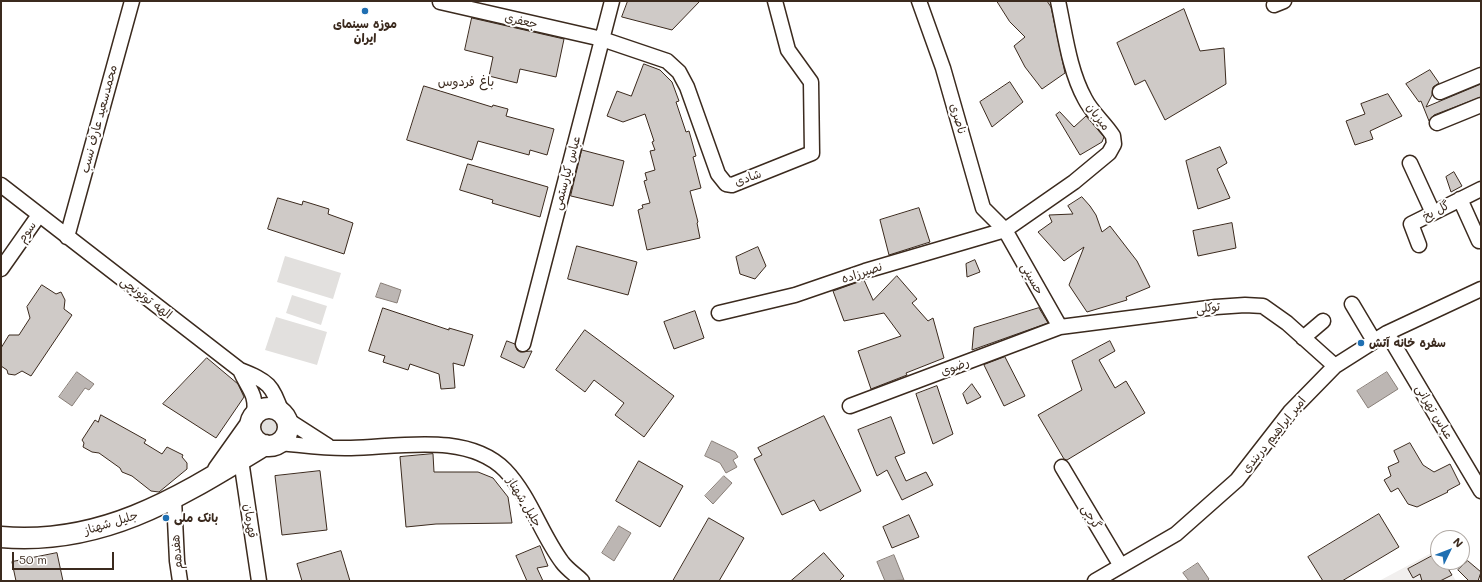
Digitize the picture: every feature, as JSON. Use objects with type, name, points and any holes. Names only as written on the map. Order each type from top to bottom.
[{"type":"street","name":"محمدسعید عارف نسب","points":[[67,237],[132,1]]},
{"type":"street","name":"عباس کیارستمی","points":[[523,344],[612,1]]},
{"type":"street","name":"شادی","points":[[602,39],[667,61],[679,72],[687,87],[718,174],[726,184],[732,185],[812,153],[811,82],[788,50],[775,1]]},
{"type":"street","name":"ناصری","points":[[919,1],[943,68],[983,208],[1006,230]]},
{"type":"street","name":"میزبان","points":[[1006,230],[1074,182],[1109,152],[1114,144],[1113,136],[1086,101],[1080,89],[1072,66],[1058,1]]},
{"type":"street","name":"جعفری","points":[[440,2],[462,4],[602,39]]},
{"type":"street","points":[[1440,92],[1481,75]]},
{"type":"street","points":[[1437,123],[1481,105]]},
{"type":"street","points":[[1410,163],[1433,213]]},
{"type":"street","name":"الهه توتونچی","points":[[1,185],[240,370],[268,384],[276,395],[284,416]]},
{"type":"street","name":"گل یخ","points":[[1418,245],[1411,224],[1481,189]]},
{"type":"street","points":[[1460,199],[1479,241]]},
{"type":"street","name":"سوم","points":[[1,268],[39,215]]},
{"type":"street","name":"نصیرزاده","points":[[718,313],[795,296],[865,271],[1006,230]]},
{"type":"street","name":"حسینی","points":[[1006,230],[1060,327]]},
{"type":"street","name":"امیر ابراهیم دربندی","points":[[1095,581],[1115,573],[1176,534],[1237,480],[1290,412],[1335,366],[1387,333],[1481,290]]},
{"type":"street","points":[[1352,304],[1374,341]]},
{"type":"street","name":"توکلی","points":[[1060,327],[1208,308],[1245,305],[1263,306],[1275,314],[1335,366]]},
{"type":"street","points":[[1303,338],[1323,321]]},
{"type":"street","name":"رضوى","points":[[850,406],[1060,327]]},
{"type":"street","name":"عباس تهرانی","points":[[1387,333],[1481,491]]},
{"type":"street","points":[[240,370],[246,385],[254,395],[252,420],[252,436],[260,443],[272,444],[286,435],[287,430],[284,416],[277,410],[265,408],[252,420]]},
{"type":"street","name":"جلیل شهناز","points":[[284,416],[330,447]]},
{"type":"street","name":"جلیل شهناز","points":[[213,477],[252,420]]},
{"type":"street","name":"جلیل شهناز","points":[[1,537],[16,538],[69,534],[98,529],[134,517],[174,499],[241,460],[272,444],[350,448],[431,443],[455,446],[491,458],[505,470],[518,487],[549,543],[563,564],[582,581]]},
{"type":"street","name":"قهرمان","points":[[241,460],[259,581]]},
{"type":"street","name":"گرجی","points":[[1062,467],[1115,573]]},
{"type":"street","name":"هفدهم","points":[[174,499],[177,561],[180,581]]},
{"type":"shaded area","points":[[285,256],[341,273],[333,299],[277,282]]},
{"type":"shaded area","points":[[381,283],[401,290],[397,303],[376,297]]},
{"type":"shaded area","points":[[292,295],[327,306],[321,325],[286,313]]},
{"type":"shaded area","points":[[276,317],[327,332],[317,365],[265,350]]},
{"type":"shaded area","points":[[77,372],[94,384],[89,390],[85,388],[72,406],[59,397]]},
{"type":"shaded area","points":[[1387,372],[1398,389],[1368,408],[1357,391]]},
{"type":"shaded area","points":[[263,412],[275,414],[282,422],[282,432],[279,437],[273,441],[258,438],[255,434],[259,415]]},
{"type":"shaded area","points":[[712,441],[735,452],[738,457],[733,460],[737,467],[726,473],[720,463],[705,456]]},
{"type":"shaded area","points":[[724,476],[732,483],[713,504],[705,496]]},
{"type":"shaded area","points":[[619,526],[631,533],[614,561],[602,553]]},
{"type":"shaded area","points":[[1430,554],[1430,570],[1450,570],[1456,581],[1379,581]]},
{"type":"shaded area","points":[[894,555],[904,580],[885,581],[877,562]]},
{"type":"shaded area","points":[[1198,563],[1209,579],[1207,581],[1189,581],[1183,573]]},
{"type":"building","points":[[628,1],[700,1],[672,30],[622,17]]},
{"type":"building","points":[[997,1],[1047,1],[1051,7],[1065,73],[1042,89],[1025,67],[1014,46],[1025,37],[1010,22]]},
{"type":"building","points":[[1184,9],[1200,51],[1224,48],[1226,84],[1165,120],[1145,80],[1135,85],[1117,43]]},
{"type":"building","points":[[472,18],[564,39],[556,77],[520,69],[517,83],[489,76],[493,57],[465,50]]},
{"type":"building","points":[[644,64],[660,70],[672,82],[679,101],[676,102],[686,132],[689,131],[696,156],[693,157],[701,188],[690,191],[698,222],[700,238],[647,250],[638,210],[643,208],[642,205],[650,203],[644,181],[647,180],[645,173],[655,170],[650,151],[655,150],[652,142],[654,141],[645,114],[623,122],[607,116],[617,91],[631,96]]},
{"type":"building","points":[[1430,70],[1439,83],[1433,87],[1432,95],[1426,107],[1481,84],[1481,97],[1434,115],[1429,121],[1421,101],[1419,102],[1406,84]]},
{"type":"building","points":[[1010,82],[1023,102],[992,127],[980,102]]},
{"type":"building","points":[[424,86],[492,107],[493,105],[508,109],[506,116],[554,129],[547,155],[530,150],[529,155],[478,141],[472,160],[407,140]]},
{"type":"building","points":[[1388,94],[1402,116],[1370,131],[1373,139],[1355,145],[1346,121],[1365,114],[1361,104]]},
{"type":"building","points":[[1060,112],[1074,127],[1086,116],[1104,137],[1102,142],[1080,155],[1056,115]]},
{"type":"building","points":[[1220,147],[1227,163],[1217,169],[1230,198],[1198,209],[1186,161]]},
{"type":"building","points":[[582,150],[624,161],[613,206],[571,196]]},
{"type":"building","points":[[468,164],[548,187],[540,217],[492,203],[493,200],[460,190]]},
{"type":"building","points":[[1454,172],[1462,186],[1451,192],[1446,177]]},
{"type":"building","points":[[1082,197],[1096,215],[1102,232],[1110,226],[1137,261],[1150,287],[1126,297],[1127,300],[1087,312],[1069,285],[1084,247],[1064,261],[1038,232],[1052,222],[1049,215],[1073,214],[1068,206]]},
{"type":"building","points":[[278,198],[302,205],[303,201],[329,209],[328,214],[353,223],[344,254],[268,229]]},
{"type":"building","points":[[919,208],[930,242],[889,255],[880,220]]},
{"type":"building","points":[[1232,223],[1236,248],[1198,256],[1193,231]]},
{"type":"building","points":[[577,246],[637,262],[628,295],[568,279]]},
{"type":"building","points":[[758,247],[766,266],[755,279],[740,274],[736,257]]},
{"type":"building","points":[[975,260],[980,272],[967,277],[966,264]]},
{"type":"building","points":[[897,276],[917,299],[912,303],[928,321],[933,318],[944,358],[871,389],[858,351],[901,336],[884,313],[844,321],[833,291],[864,280],[873,300]]},
{"type":"building","points":[[42,285],[56,294],[61,292],[65,300],[64,309],[72,315],[31,376],[22,371],[15,375],[8,374],[7,370],[1,366],[1,348],[9,335],[19,335],[30,318],[27,307]]},
{"type":"building","points":[[383,308],[449,330],[449,328],[473,335],[464,366],[453,363],[455,388],[441,389],[439,374],[410,364],[408,370],[383,362],[385,356],[369,351]]},
{"type":"building","points":[[1039,308],[1048,323],[972,350],[974,328]]},
{"type":"building","points":[[695,311],[704,338],[674,349],[664,322]]},
{"type":"building","points":[[585,330],[674,396],[644,437],[615,415],[624,403],[594,380],[585,392],[556,370]]},
{"type":"building","points":[[507,341],[515,344],[517,350],[520,352],[532,351],[524,368],[501,357]]},
{"type":"building","points":[[1110,341],[1115,351],[1099,360],[1115,388],[1126,381],[1145,413],[1067,460],[1064,459],[1038,415],[1082,390],[1072,361]]},
{"type":"building","points":[[1005,357],[1025,396],[1004,406],[984,365]]},
{"type":"building","points":[[207,358],[238,384],[244,397],[216,438],[163,404]]},
{"type":"building","points":[[972,384],[981,397],[967,404],[963,394]]},
{"type":"building","points":[[937,386],[953,434],[933,444],[916,394]]},
{"type":"building","points":[[101,415],[146,440],[144,443],[162,454],[167,447],[183,455],[182,457],[187,463],[187,469],[159,492],[151,491],[132,476],[122,472],[120,468],[99,453],[92,452],[83,447],[84,443],[82,440],[95,420],[98,422]]},
{"type":"building","points":[[824,416],[861,491],[820,511],[814,500],[782,515],[754,459],[762,455],[758,448]]},
{"type":"building","points":[[891,417],[905,453],[895,457],[906,481],[926,472],[933,485],[902,500],[887,470],[877,476],[858,430]]},
{"type":"building","points":[[1410,443],[1423,465],[1434,472],[1450,464],[1460,484],[1447,491],[1448,492],[1417,507],[1408,504],[1398,488],[1391,492],[1384,480],[1391,476],[1388,467],[1399,462],[1394,451]]},
{"type":"building","points":[[433,454],[434,472],[478,472],[493,478],[508,497],[512,523],[436,524],[406,527],[400,457]]},
{"type":"building","points":[[639,461],[683,486],[660,527],[616,501]]},
{"type":"building","points":[[320,471],[327,530],[282,535],[275,476]]},
{"type":"building","points":[[1379,514],[1399,547],[1342,581],[1323,581],[1308,557]]},
{"type":"building","points":[[909,515],[919,537],[892,548],[883,527]]},
{"type":"building","points":[[709,518],[744,538],[719,581],[673,581]]},
{"type":"building","points":[[540,546],[548,566],[537,568],[543,581],[527,581],[516,556]]},
{"type":"building","points":[[341,551],[350,581],[302,581],[297,564]]},
{"type":"building","points":[[57,553],[63,581],[16,581],[12,562]]},
{"type":"building","points":[[824,553],[844,576],[839,581],[791,581]]},
{"type":"building","points":[[1430,557],[1430,570],[1449,570],[1452,575],[1440,581],[1422,581],[1420,574],[1413,578],[1408,569]]},
{"type":"building","points":[[1470,563],[1481,572],[1478,581],[1469,581],[1458,570],[1470,570]]},
{"type":"place","name":"موزه سینمای ایران","points":[[365,11]]},
{"type":"place","name":"سفره خانه آتش","points":[[1361,343]]},
{"type":"place","name":"بانک ملی","points":[[166,518]]},
{"type":"district","name":"باغ فردوس","points":[[466,82]]}]
